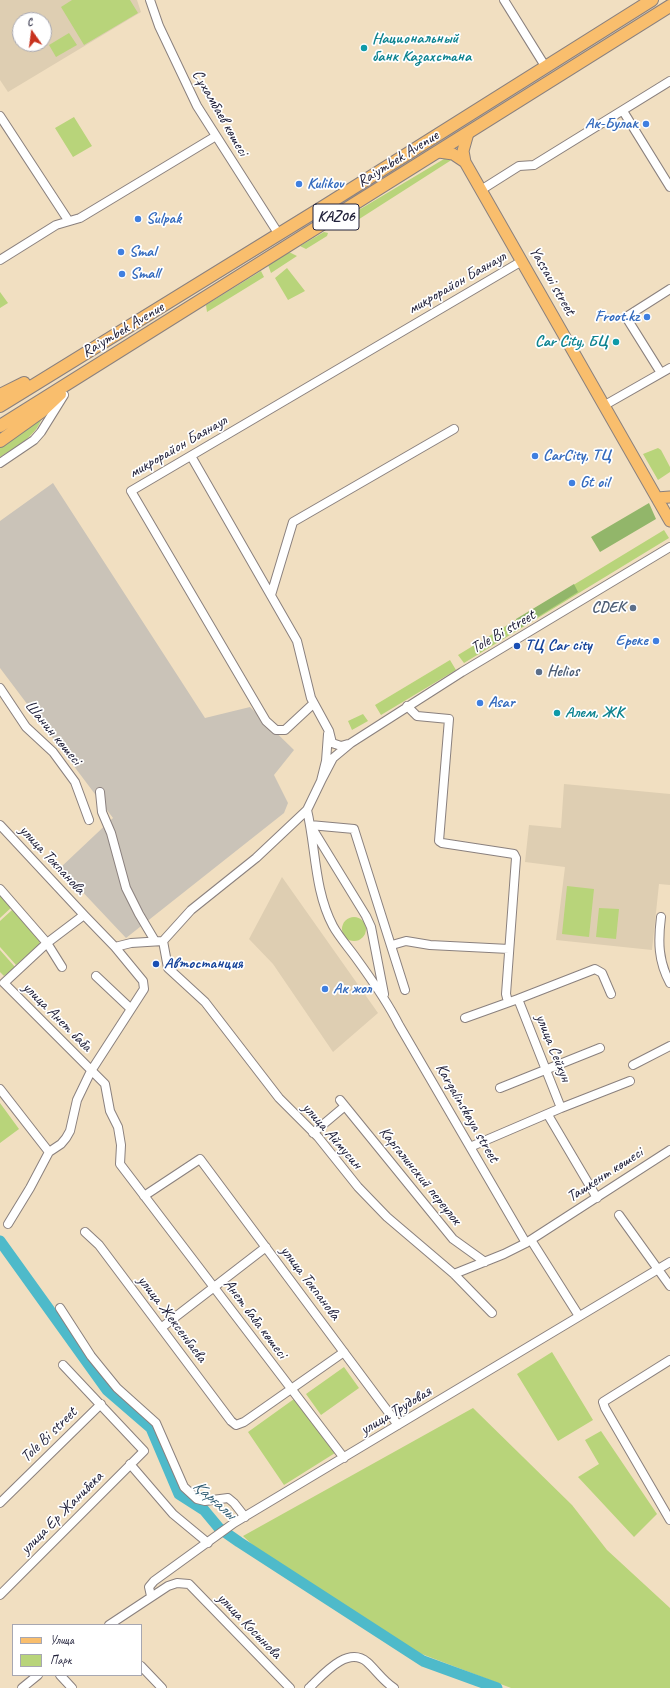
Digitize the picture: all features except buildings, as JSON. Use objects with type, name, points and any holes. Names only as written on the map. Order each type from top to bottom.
[{"type":"highway","name":"Raiymbek Avenue","points":[[0,406],[278,233],[326,205],[652,0]]},
{"type":"highway","name":"Raiymbek Avenue","points":[[0,426],[670,6]]},
{"type":"highway","points":[[0,395],[75,360]]},
{"type":"highway","points":[[0,441],[42,411],[82,374]]},
{"type":"main road","points":[[465,162],[463,151],[468,133]]},
{"type":"main road","points":[[439,152],[453,154],[465,162]]},
{"type":"main road","name":"Yassaui street","points":[[465,162],[670,521]]},
{"type":"main road","points":[[657,498],[670,497]]},
{"type":"street","name":"Сұхамбаев көшесі","points":[[150,0],[159,26],[196,106],[278,233]]},
{"type":"street","points":[[504,0],[545,66]]},
{"type":"street","points":[[481,190],[519,166],[534,165],[670,81]]},
{"type":"street","points":[[623,110],[670,187]]},
{"type":"street","points":[[0,116],[68,220]]},
{"type":"street","points":[[0,260],[56,225],[68,220],[80,218],[216,136]]},
{"type":"street","name":"микрорайон Баянаул","points":[[313,704],[284,730],[276,730],[266,721],[131,491],[522,261]]},
{"type":"street","points":[[661,373],[626,317],[670,289]]},
{"type":"street","points":[[605,405],[670,368]]},
{"type":"street","points":[[0,463],[34,440],[42,432],[70,385]]},
{"type":"street","points":[[271,595],[293,522],[454,429]]},
{"type":"street","points":[[191,456],[297,641],[313,704],[329,731],[332,743],[341,746],[350,743]]},
{"type":"street","name":"Tole Bi street","points":[[321,781],[333,758],[350,743],[407,706],[670,547]]},
{"type":"street","name":"Шанин көшесі","points":[[2,694],[26,727],[53,752],[75,782],[89,820]]},
{"type":"street","points":[[407,706],[417,716],[449,719],[439,840],[442,843],[514,854],[516,858],[506,994],[508,1002]]},
{"type":"street","points":[[115,947],[159,941],[191,910],[256,858],[307,810],[321,781],[326,761],[327,737],[329,731]]},
{"type":"street","points":[[100,792],[102,812],[111,833],[126,888],[138,914],[159,941]]},
{"type":"street","points":[[307,810],[313,854],[324,904],[331,921],[385,997]]},
{"type":"street","name":"улица Токпанова","points":[[0,825],[82,916],[115,947],[144,985],[144,989],[131,1010]]},
{"type":"street","points":[[310,825],[354,829],[405,990]]},
{"type":"street","points":[[310,825],[366,916],[371,927],[385,997]]},
{"type":"street","points":[[0,889],[47,943],[62,966]]},
{"type":"street","points":[[4,980],[47,943],[82,916]]},
{"type":"street","points":[[661,917],[658,946],[662,965],[670,983]]},
{"type":"street","name":"улица Аймусин","points":[[159,941],[168,968],[205,1002],[279,1098],[313,1133],[358,1187],[387,1217],[454,1274],[492,1313]]},
{"type":"street","points":[[392,945],[406,941],[430,945],[509,950]]},
{"type":"street","points":[[465,1018],[595,969],[602,973],[611,994]]},
{"type":"street","points":[[8,1224],[30,1188],[49,1152],[61,1144],[66,1138],[70,1131],[77,1100],[91,1071],[131,1010],[96,976]]},
{"type":"street","name":"улица Анет баба","points":[[4,980],[105,1084],[110,1111],[118,1127],[121,1146],[120,1164],[144,1196]]},
{"type":"street","name":"Kargalinskaya street","points":[[385,997],[399,1025],[470,1147],[529,1242],[579,1316]]},
{"type":"street","name":"улица Сейхун","points":[[518,999],[561,1108]]},
{"type":"street","points":[[633,1065],[670,1046]]},
{"type":"street","points":[[500,1088],[546,1068],[600,1048]]},
{"type":"street","name":"улица Сейхун","points":[[470,1147],[548,1115],[561,1108],[630,1081]]},
{"type":"street","points":[[0,1089],[49,1152]]},
{"type":"street","name":"Каргалинский переулок","points":[[313,1133],[342,1103],[453,1239],[485,1262]]},
{"type":"street","points":[[548,1115],[597,1198]]},
{"type":"street","name":"Ташкент көшесі","points":[[454,1274],[529,1242],[670,1150]]},
{"type":"street","name":"улица Токпанова","points":[[144,1196],[200,1159],[398,1425]]},
{"type":"street","name":"Анет баба көшесі","points":[[144,1196],[344,1458]]},
{"type":"street","points":[[619,1216],[670,1286]]},
{"type":"street","name":"улица Жексенбаева","points":[[86,1232],[99,1245],[231,1421],[236,1425],[241,1424],[292,1390]]},
{"type":"street","points":[[161,1328],[266,1248]]},
{"type":"street","name":"улица Трудовая","points":[[151,1596],[149,1587],[154,1582],[234,1523],[462,1388],[670,1262]]},
{"type":"street","points":[[60,1308],[91,1356],[117,1388],[156,1424],[184,1487],[197,1499],[205,1501],[228,1498],[234,1502],[245,1517]]},
{"type":"street","points":[[292,1390],[344,1352]]},
{"type":"street","points":[[670,1360],[603,1402],[670,1520]]},
{"type":"street","points":[[64,1365],[101,1404]]},
{"type":"street","name":"Tole Bi street","points":[[0,1503],[101,1404]]},
{"type":"street","name":"улица Ер Жанибека","points":[[0,1595],[144,1451],[101,1404]]},
{"type":"street","points":[[130,1464],[173,1514],[208,1543]]},
{"type":"street","name":"улица Косынова","points":[[151,1596],[177,1583],[189,1584],[290,1688]]},
{"type":"street","points":[[110,1624],[151,1596]]},
{"type":"street","points":[[309,1688],[336,1664],[351,1658],[359,1658],[366,1661],[394,1688]]},
{"type":"street","points":[[142,1667],[162,1688]]},
{"type":"street","points":[[22,1688],[37,1676]]},
{"type":"street","points":[[61,1676],[72,1688]]},
{"type":"shaded area","points":[[0,0],[137,0],[141,12],[8,92],[0,80]]},
{"type":"shaded area","points":[[53,483],[205,718],[250,707],[294,750],[274,775],[288,803],[284,813],[126,938],[60,868],[113,818],[0,668],[0,521]]},
{"type":"shaded area","points":[[564,784],[670,794],[670,885],[659,884],[652,950],[556,940],[565,867],[525,862],[529,825],[561,828]]},
{"type":"shaded area","name":"Ак жол","points":[[282,877],[378,1013],[333,1052],[273,964],[249,939]]},
{"type":"green space","points":[[72,0],[130,0],[138,13],[84,45],[61,7]]},
{"type":"green space","points":[[69,33],[77,45],[56,57],[52,50],[52,43]]},
{"type":"green space","points":[[74,117],[92,146],[73,157],[55,128]]},
{"type":"green space","points":[[444,159],[453,159],[347,227],[341,226],[342,220]]},
{"type":"green space","points":[[324,232],[328,233],[327,236],[306,249],[300,246]]},
{"type":"green space","points":[[289,252],[297,256],[271,273],[268,265]]},
{"type":"green space","points":[[287,268],[305,291],[288,300],[275,278]]},
{"type":"green space","points":[[261,271],[264,277],[207,312],[206,305]]},
{"type":"green space","points":[[0,292],[8,303],[0,308]]},
{"type":"green space","points":[[43,414],[37,428],[26,440],[0,457],[0,446]]},
{"type":"green space","points":[[658,448],[661,450],[670,467],[670,472],[658,480],[643,454]]},
{"type":"green space","points":[[649,503],[656,519],[600,552],[591,537]]},
{"type":"green space","points":[[664,530],[669,538],[464,663],[458,655]]},
{"type":"green space","points":[[574,584],[578,592],[518,629],[516,619]]},
{"type":"green space","points":[[450,660],[456,670],[381,715],[375,705]]},
{"type":"green space","points":[[363,714],[368,721],[352,730],[348,721]]},
{"type":"green space","points":[[567,886],[594,889],[589,937],[562,934]]},
{"type":"green space","points":[[0,890],[13,906],[0,918]]},
{"type":"green space","points":[[599,908],[619,909],[616,939],[596,937]]},
{"type":"green space","points":[[12,910],[39,940],[40,944],[16,965],[0,947],[0,921]]},
{"type":"green space","points":[[349,917],[359,917],[366,924],[366,934],[359,941],[349,941],[342,934],[342,924]]},
{"type":"green space","points":[[0,950],[15,967],[4,976],[0,972]]},
{"type":"green space","points":[[0,1103],[19,1129],[0,1143]]},
{"type":"green space","points":[[552,1352],[593,1420],[558,1441],[517,1374]]},
{"type":"green space","points":[[344,1367],[359,1388],[321,1415],[306,1394]]},
{"type":"green space","points":[[294,1399],[335,1453],[284,1485],[248,1432]]},
{"type":"green space","points":[[473,1408],[572,1505],[607,1550],[670,1608],[670,1688],[511,1688],[419,1653],[260,1552],[243,1536]]},
{"type":"green space","points":[[601,1431],[657,1514],[634,1537],[578,1477],[599,1464],[585,1440]]},
{"type":"waterway","name":"Қарғалы","points":[[0,1241],[107,1390],[151,1428],[179,1494],[204,1510],[219,1528],[239,1542],[423,1661],[497,1688]]},
{"type":"place","name":"Национальный банк Казахстана","points":[[364,48]]},
{"type":"place","name":"Ак-Булак","points":[[646,124]]},
{"type":"place","name":"Kulikov","points":[[299,184]]},
{"type":"place","name":"Sulpak","points":[[138,219]]},
{"type":"place","name":"Smal","points":[[121,252]]},
{"type":"place","name":"Small","points":[[122,274]]},
{"type":"place","name":"Froot.kz","points":[[647,317]]},
{"type":"place","name":"Car City, БЦ","points":[[616,342]]},
{"type":"place","name":"CarCity, ТЦ","points":[[535,456]]},
{"type":"place","name":"Gt oil","points":[[572,483]]},
{"type":"place","name":"CDEK","points":[[633,608]]},
{"type":"place","name":"Ереке","points":[[656,641]]},
{"type":"place","name":"ТЦ Car city","points":[[517,646]]},
{"type":"place","name":"Helios","points":[[539,672]]},
{"type":"place","name":"Asar","points":[[480,703]]},
{"type":"place","name":"Алем, ЖК","points":[[557,713]]},
{"type":"place","name":"Автостанция","points":[[156,964]]},
{"type":"place","name":"Ак жол","points":[[325,989]]}]
